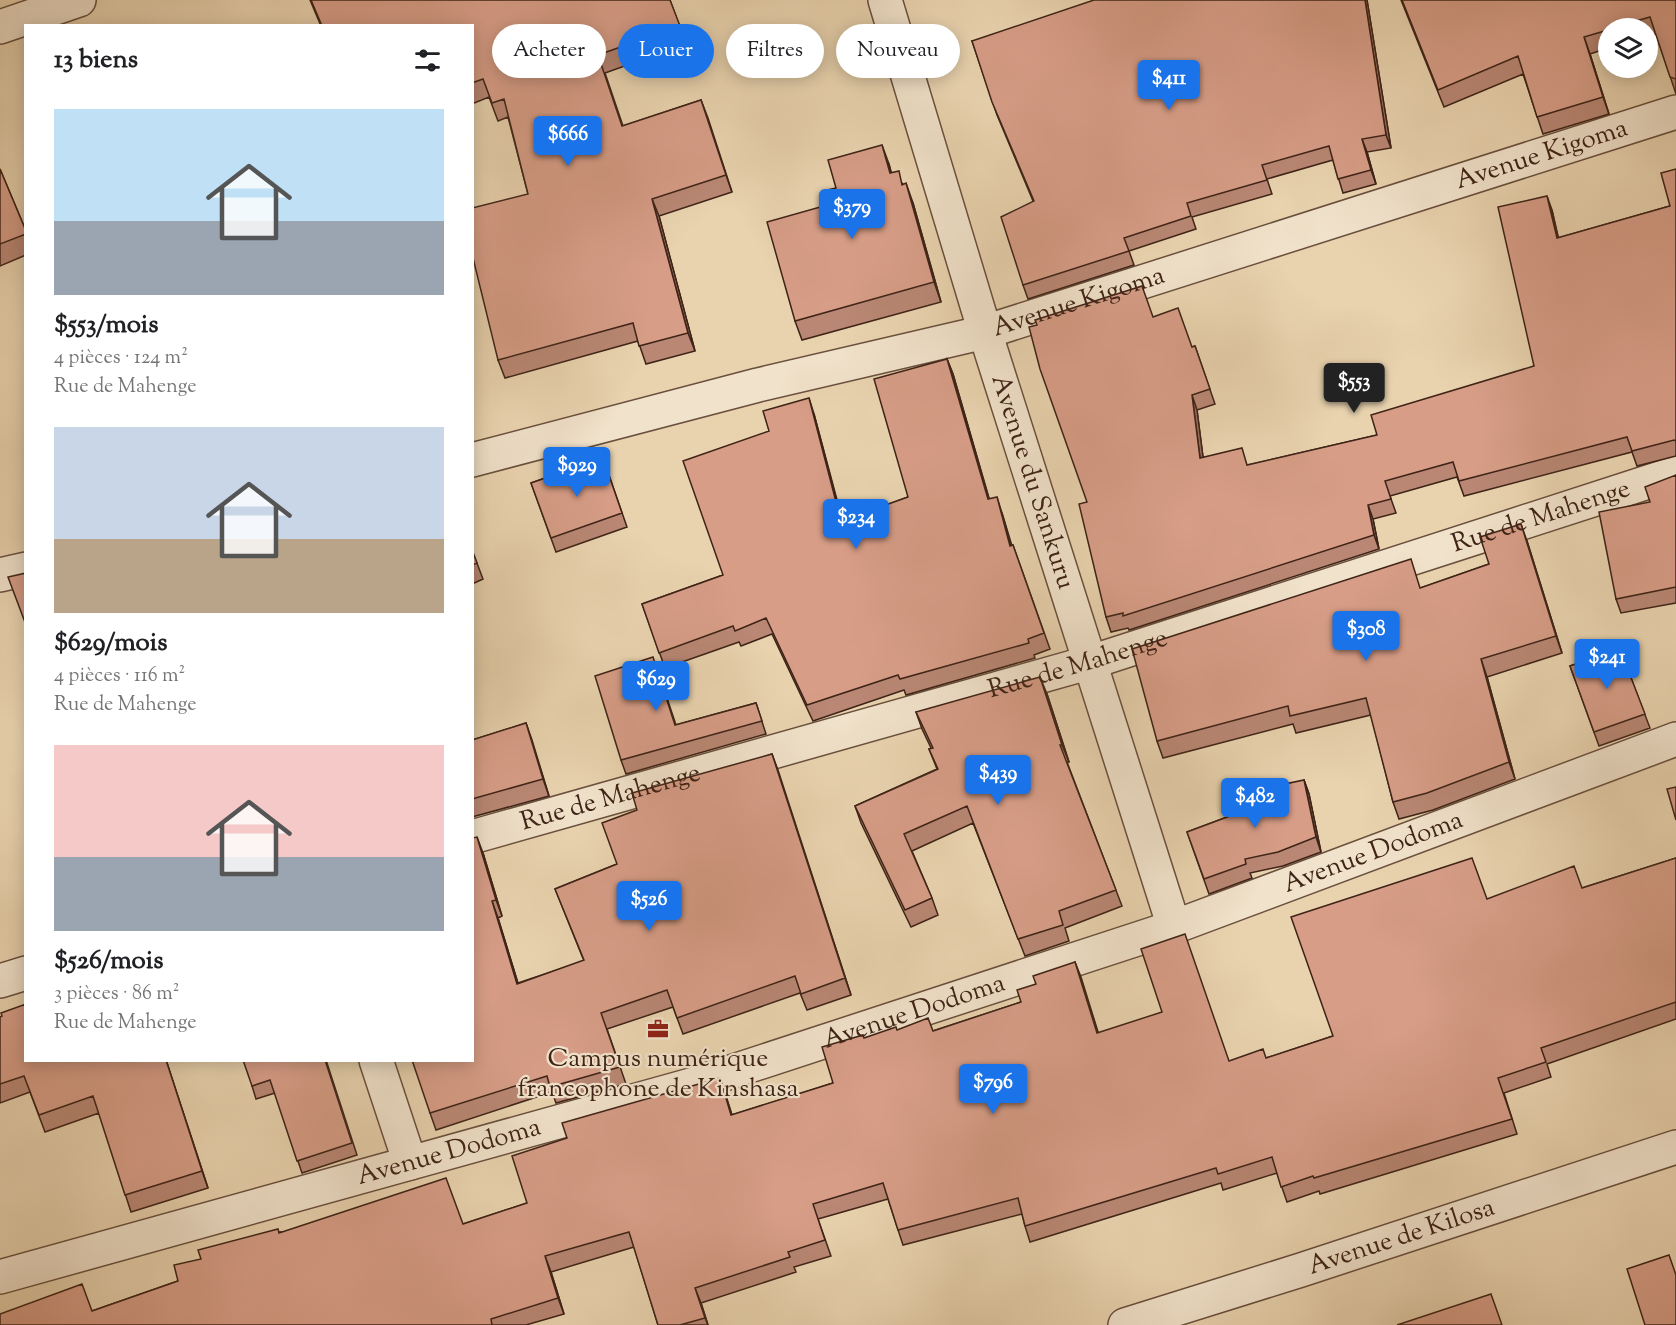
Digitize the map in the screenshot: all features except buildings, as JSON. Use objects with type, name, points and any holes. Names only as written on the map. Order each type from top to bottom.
[{"type":"street","points":[[0,27],[79,0]]},
{"type":"street","name":"Avenue du Sankuru","points":[[885,0],[985,332],[1174,927]]},
{"type":"street","name":"Avenue Kigoma","points":[[474,459],[758,385],[985,332],[1676,112]]},
{"type":"street","name":"Rue de Mahenge","points":[[474,836],[1091,662],[1676,473]]},
{"type":"street","points":[[0,575],[24,569]]},
{"type":"street","name":"Avenue Dodoma","points":[[0,1277],[691,1085],[1174,927],[1676,739]]},
{"type":"street","points":[[0,981],[24,974]]},
{"type":"street","points":[[377,1062],[411,1163]]},
{"type":"street","name":"Avenue de Kilosa","points":[[1125,1325],[1676,1147]]},
{"type":"place","name":"Campus numérique francophone de Kinshasa","points":[[658,1029]]}]
